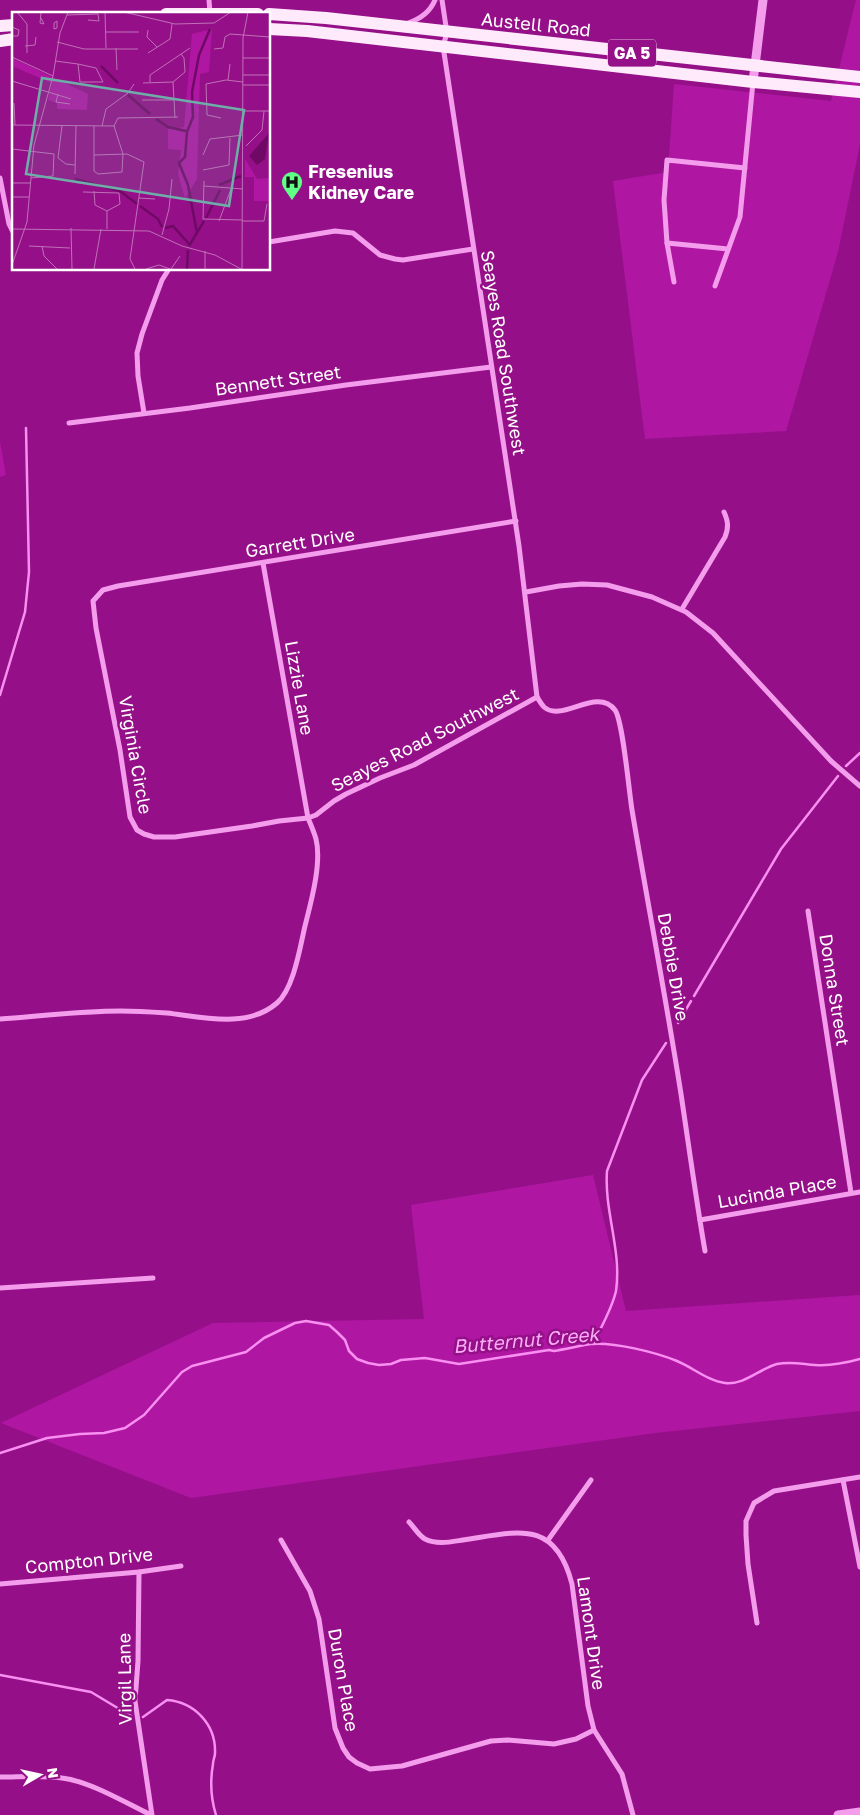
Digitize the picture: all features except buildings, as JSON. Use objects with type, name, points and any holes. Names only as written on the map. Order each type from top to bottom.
[{"type":"main road","points":[[184,12],[210,9],[239,12]]},
{"type":"main road","name":"Austell Road","points":[[270,14],[321,18],[860,77]]},
{"type":"main road","name":"Austell Road","points":[[270,30],[307,31],[753,82],[860,92]]},
{"type":"street","points":[[396,27],[414,21],[424,15],[433,6],[435,0]]},
{"type":"street","name":"Seayes Road Southwest","points":[[308,818],[316,815],[346,794],[414,765],[537,698],[526,592],[516,522],[443,46],[447,33],[442,0]]},
{"type":"street","points":[[715,286],[740,217],[763,0]]},
{"type":"street","points":[[674,282],[667,243],[664,200],[667,160],[745,168]]},
{"type":"street","points":[[0,178],[12,229]]},
{"type":"street","points":[[270,242],[328,232],[346,231],[358,236],[380,254],[395,259],[403,260],[473,249]]},
{"type":"street","points":[[667,243],[728,249]]},
{"type":"street","points":[[144,413],[138,376],[137,352],[162,280],[168,270]]},
{"type":"street","name":"Bennett Street","points":[[69,422],[491,367]]},
{"type":"street","points":[[682,609],[725,537],[728,529],[724,512]]},
{"type":"street","name":"Garrett Drive","points":[[94,601],[103,590],[118,586],[516,522]]},
{"type":"street","name":"Lizzie Lane","points":[[263,563],[308,818]]},
{"type":"street","points":[[526,592],[567,585],[606,585],[637,592],[682,609],[712,633],[832,761],[860,786]]},
{"type":"street","name":"Virginia Circle","points":[[94,601],[96,628],[120,750],[128,808],[137,830],[154,837],[175,837],[252,826],[279,820],[308,818]]},
{"type":"street","name":"Debbie Drive","points":[[537,698],[544,708],[553,710],[562,710],[595,702],[609,705],[614,709],[620,722],[630,799],[681,1095],[705,1251]]},
{"type":"street","points":[[0,1019],[121,1011],[225,1019],[250,1017],[269,1008],[278,1002],[285,993],[292,978],[312,896],[317,848],[308,818]]},
{"type":"street","name":"Donna Street","points":[[808,911],[851,1193]]},
{"type":"street","name":"Lucinda Place","points":[[700,1220],[860,1192]]},
{"type":"street","points":[[0,1288],[153,1278]]},
{"type":"street","points":[[757,1623],[748,1564],[746,1535],[746,1521],[754,1503],[774,1491],[860,1477]]},
{"type":"street","points":[[409,1522],[422,1538],[444,1543],[514,1532],[538,1536],[548,1540],[591,1480]]},
{"type":"street","points":[[843,1480],[860,1568]]},
{"type":"street","name":"Duron Place","points":[[281,1540],[310,1591],[319,1619],[335,1728],[343,1748],[349,1757],[357,1763],[370,1769],[394,1767],[491,1741],[508,1740],[554,1744],[576,1738],[594,1730]]},
{"type":"street","name":"Lamont Drive","points":[[548,1540],[568,1566],[587,1696],[594,1730],[622,1774],[633,1815]]},
{"type":"street","name":"Compton Drive","points":[[0,1584],[139,1572],[181,1566]]},
{"type":"street","name":"Virgil Lane","points":[[139,1572],[138,1661],[135,1701],[152,1815]]},
{"type":"street","points":[[0,1777],[62,1778],[72,1780],[92,1787],[152,1815]]},
{"type":"street","points":[[838,1815],[857,1813]]},
{"type":"shaded area","points":[[856,0],[860,0],[860,144],[838,252],[786,431],[645,439],[613,181],[668,172],[674,84],[831,101]]},
{"type":"shaded area","points":[[0,442],[6,475],[0,477]]},
{"type":"shaded area","points":[[593,1175],[626,1311],[860,1295],[860,1411],[655,1433],[191,1498],[1,1423],[213,1323],[424,1319],[411,1205]]},
{"type":"waterway","points":[[0,695],[25,612],[29,572],[26,428]]},
{"type":"waterway","points":[[846,766],[860,753]]},
{"type":"waterway","points":[[694,996],[781,849],[838,776]]},
{"type":"waterway","points":[[678,1023],[691,1001]]},
{"type":"waterway","points":[[593,1344],[609,1311],[616,1291],[617,1261],[608,1201],[607,1171],[642,1080],[666,1043]]},
{"type":"waterway","name":"Butternut Creek","points":[[0,1453],[47,1438],[104,1433],[125,1428],[144,1415],[182,1372],[192,1366],[246,1352],[264,1338],[295,1323],[306,1321],[329,1325],[345,1340],[349,1351],[357,1359],[379,1365],[391,1364],[401,1360],[425,1358],[459,1364],[600,1344],[623,1346],[658,1354],[683,1364],[712,1380],[732,1383],[739,1382],[764,1369],[782,1363],[826,1365],[860,1359]]},
{"type":"waterway","points":[[0,1675],[91,1692],[131,1716]]},
{"type":"waterway","points":[[143,1717],[167,1700],[186,1705],[202,1716],[212,1733],[214,1742],[215,1754],[211,1783],[216,1815]]},
{"type":"place","name":"Fresenius Kidney Care","points":[[292,201]]}]
